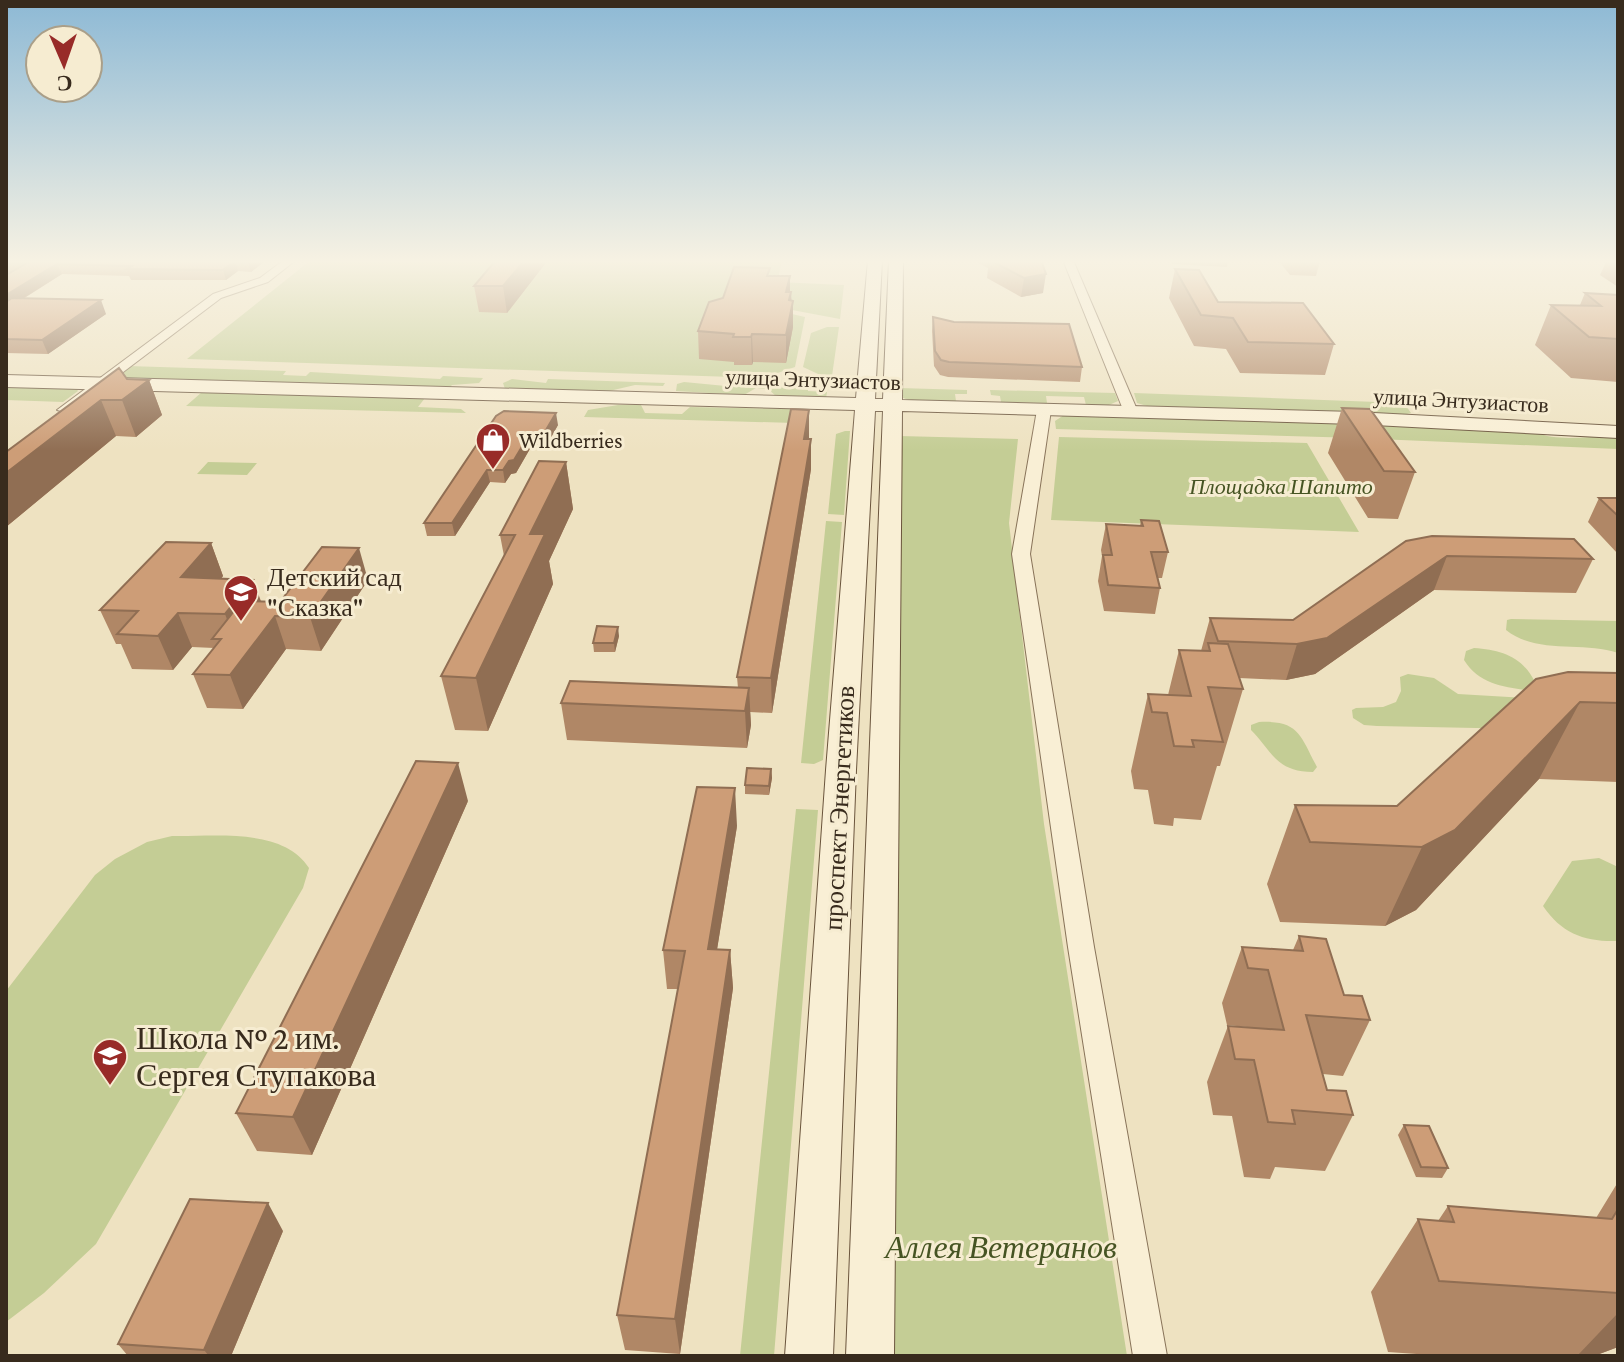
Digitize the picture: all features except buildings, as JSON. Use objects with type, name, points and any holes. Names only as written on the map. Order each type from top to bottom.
[{"type":"main road","name":"проспект Энергетиков","points":[[870,1356],[880,405],[884,324]]},
{"type":"main road","name":"улица Энтузиастов","points":[[6,381],[1355,418],[1618,432]]},
{"type":"main road","name":"проспект Энергетиков","points":[[809,1356],[841,770],[880,405]]},
{"type":"street","points":[[49,421],[179,324]]},
{"type":"street","points":[[1094,324],[1131,412]]},
{"type":"street","points":[[1044,410],[1021,554],[1081,947],[1150,1356]]},
{"type":"green space","points":[[231,324],[804,324],[795,367],[763,378],[187,359]]},
{"type":"green space","points":[[827,327],[839,327],[829,379],[803,367],[811,333]]},
{"type":"green space","points":[[128,366],[286,371],[283,375],[306,376],[310,372],[440,379],[443,376],[483,378],[479,383],[452,385],[449,388],[119,378],[116,375]]},
{"type":"green space","points":[[512,379],[546,383],[548,379],[665,383],[663,386],[635,385],[605,392],[505,389],[503,383]]},
{"type":"green space","points":[[677,384],[736,387],[737,384],[808,386],[808,391],[827,392],[826,398],[776,396],[768,389],[756,388],[744,395],[676,391]]},
{"type":"green space","points":[[6,385],[75,387],[78,391],[63,402],[6,400]]},
{"type":"green space","points":[[899,388],[967,390],[967,394],[955,394],[956,401],[908,400],[899,396]]},
{"type":"green space","points":[[990,390],[1115,393],[1118,401],[1109,405],[1086,405],[1084,397],[1046,396],[1047,403],[1001,402],[1000,396],[991,395]]},
{"type":"green space","points":[[202,392],[425,398],[418,407],[461,409],[466,413],[186,406]]},
{"type":"green space","points":[[1134,393],[1404,403],[1411,413],[1147,406],[1137,403]]},
{"type":"green space","points":[[641,405],[645,413],[682,414],[690,407],[796,409],[794,423],[584,417],[588,410]]},
{"type":"green space","points":[[1064,415],[1348,423],[1358,438],[1056,429],[1055,421]]},
{"type":"green space","points":[[1367,423],[1534,432],[1565,438],[1618,436],[1618,449],[1377,439]]},
{"type":"green space","points":[[850,431],[844,515],[828,514],[836,434]]},
{"type":"green space","name":"Аллея Ветеранов","points":[[899,436],[1018,439],[1009,523],[1044,824],[1127,1356],[892,1356]]},
{"type":"green space","name":"Площадка Шапито","points":[[1059,437],[1307,443],[1359,532],[1051,520]]},
{"type":"green space","points":[[208,462],[257,463],[247,475],[197,474]]},
{"type":"green space","points":[[826,521],[842,522],[823,760],[814,764],[801,763]]},
{"type":"green space","points":[[1507,620],[1618,621],[1618,653],[1546,645],[1518,638],[1506,630]]},
{"type":"green space","points":[[1474,648],[1510,656],[1524,666],[1535,682],[1526,690],[1483,679],[1464,660],[1466,651]]},
{"type":"green space","points":[[1408,674],[1434,678],[1458,694],[1544,699],[1618,731],[1377,726],[1364,725],[1353,718],[1352,710],[1356,708],[1383,707],[1396,702],[1401,691],[1400,677]]},
{"type":"green space","points":[[1259,722],[1283,724],[1297,732],[1317,767],[1313,772],[1291,768],[1276,759],[1251,730],[1251,725]]},
{"type":"green space","points":[[796,809],[818,810],[774,1356],[740,1356]]},
{"type":"green space","name":"Школа № 2 им. Сергея Ступакова","points":[[172,836],[247,837],[283,846],[309,868],[303,888],[96,1244],[44,1293],[6,1322],[6,991],[95,875],[115,859],[147,842]]},
{"type":"green space","points":[[1599,858],[1618,867],[1618,941],[1585,938],[1566,930],[1543,906],[1572,861]]},
{"type":"place","name":"Wildberries","points":[[493,471]]},
{"type":"place","name":"Детский сад \"Сказка\"","points":[[241,623]]},
{"type":"place","name":"Школа № 2 им. Сергея Ступакова","points":[[110,1087]]}]
